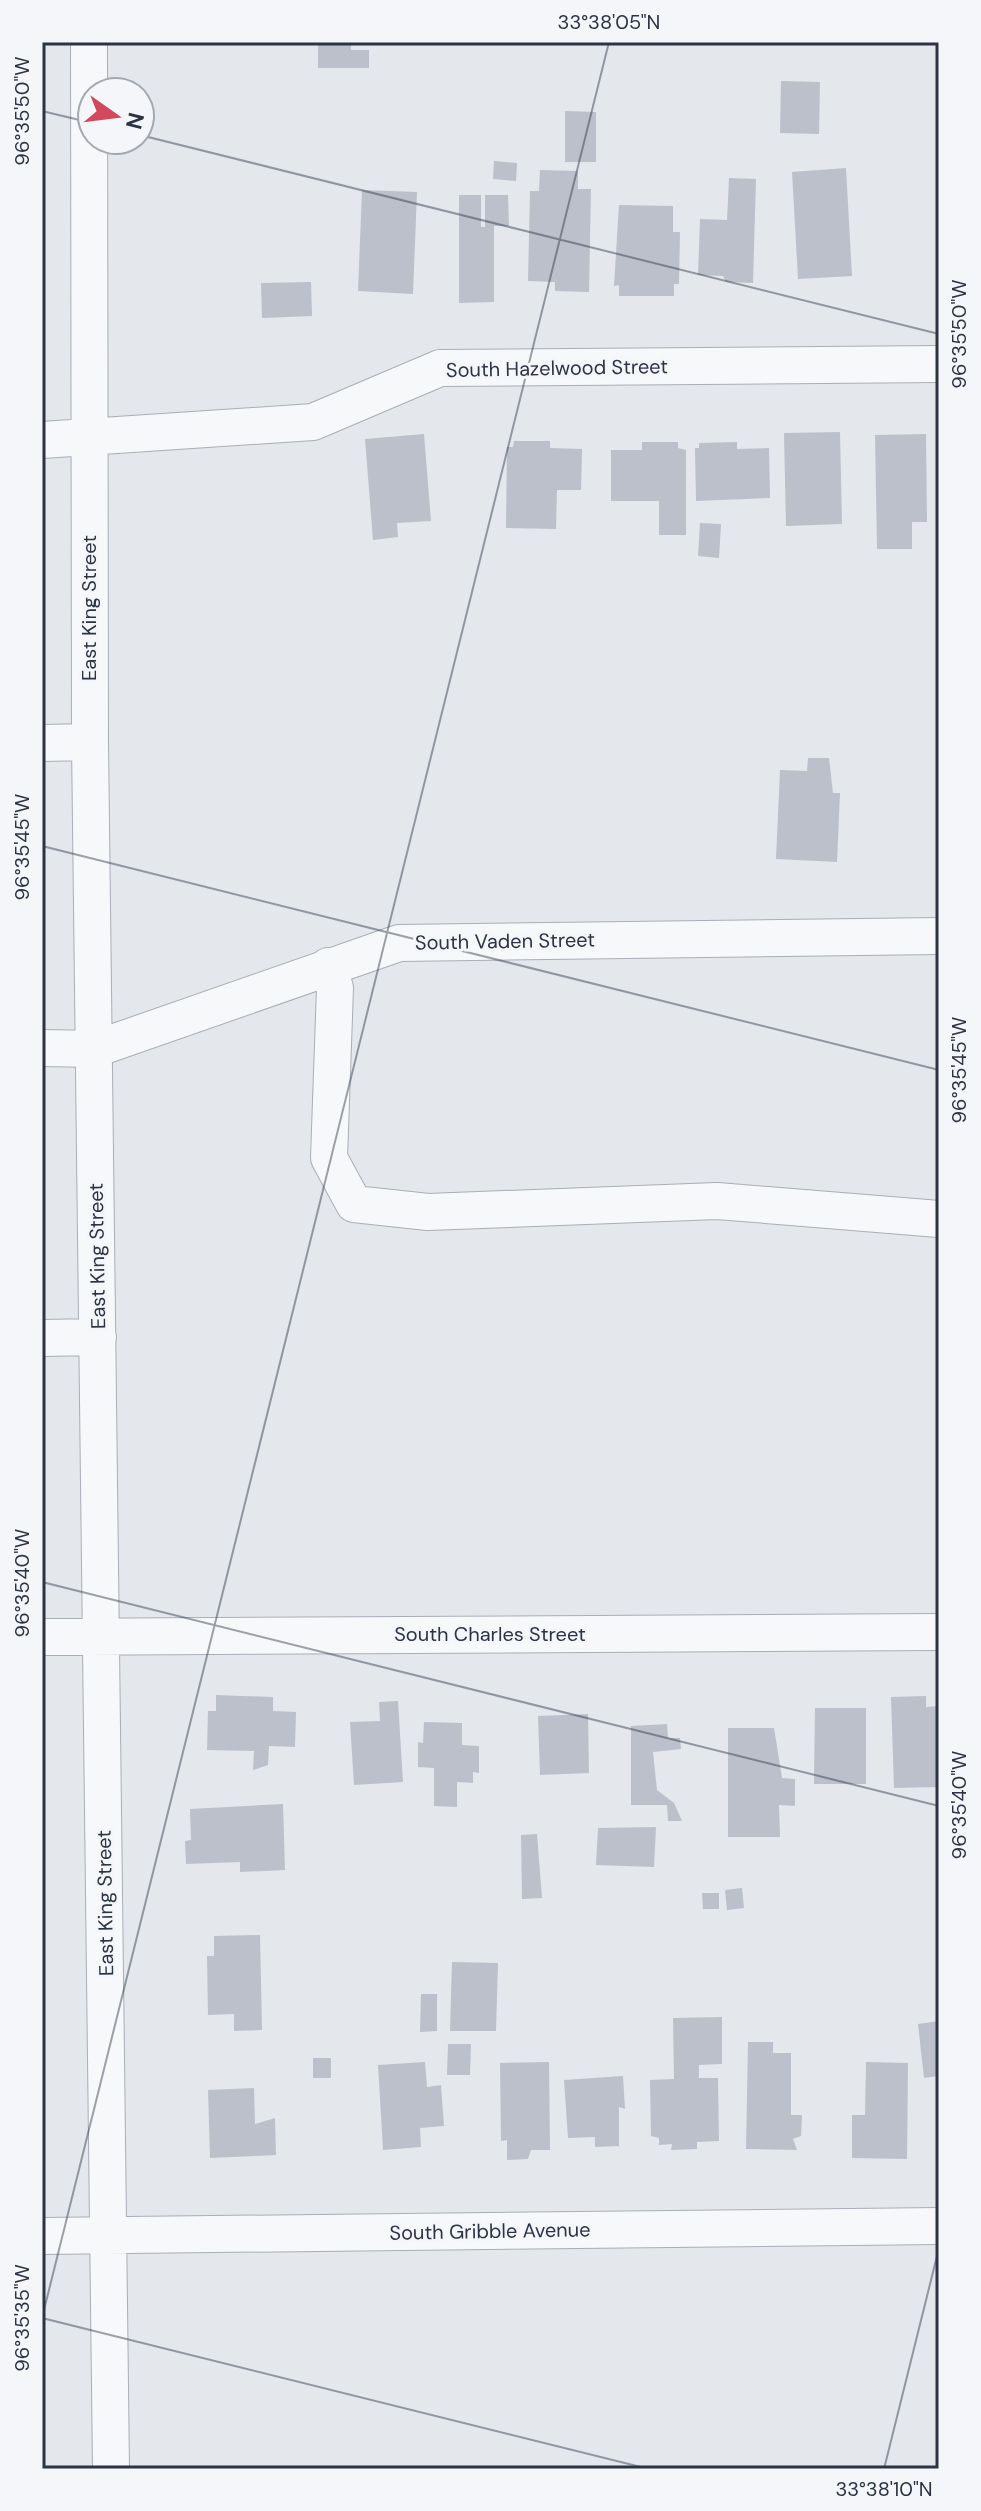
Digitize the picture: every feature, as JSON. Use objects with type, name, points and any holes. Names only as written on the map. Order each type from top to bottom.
[{"type":"street","name":"East King Street","points":[[89,42],[90,742],[111,2235],[111,2469]]},
{"type":"street","name":"South Hazelwood Street","points":[[42,440],[88,440],[313,422],[440,368],[939,364]]},
{"type":"street","points":[[42,743],[90,742]]},
{"type":"street","name":"South Vaden Street","points":[[42,1048],[95,1049],[399,943],[939,936]]},
{"type":"street","points":[[328,966],[335,988],[329,1158],[354,1204],[428,1212],[717,1201],[939,1219]]},
{"type":"street","points":[[42,1338],[98,1337]]},
{"type":"street","name":"South Charles Street","points":[[42,1637],[939,1632]]},
{"type":"street","name":"South Gribble Avenue","points":[[42,2236],[939,2226]]},
{"type":"building","points":[[318,42],[351,42],[351,50],[369,50],[369,68],[318,68]]},
{"type":"building","points":[[781,81],[820,82],[819,134],[780,133]]},
{"type":"building","points":[[565,111],[596,112],[596,162],[565,162]]},
{"type":"building","points":[[494,161],[517,163],[516,181],[493,179]]},
{"type":"building","points":[[846,168],[852,276],[798,279],[792,172]]},
{"type":"building","points":[[540,170],[578,171],[578,189],[591,189],[589,292],[555,291],[555,282],[528,281],[530,191],[539,191]]},
{"type":"building","points":[[729,178],[756,179],[753,283],[726,282],[723,276],[698,275],[700,219],[727,220]]},
{"type":"building","points":[[362,190],[417,192],[413,294],[358,291]]},
{"type":"building","points":[[459,195],[481,195],[481,227],[485,227],[485,195],[508,195],[509,226],[494,226],[494,302],[459,303]]},
{"type":"building","points":[[619,205],[673,206],[673,232],[680,232],[679,284],[674,284],[674,296],[619,296],[619,285],[614,286]]},
{"type":"building","points":[[311,282],[312,316],[262,318],[261,283]]},
{"type":"building","points":[[840,432],[842,524],[786,526],[784,433]]},
{"type":"building","points":[[424,434],[431,521],[397,523],[398,537],[373,540],[365,439]]},
{"type":"building","points":[[926,434],[927,522],[912,522],[912,549],[877,549],[875,435]]},
{"type":"building","points":[[514,441],[550,441],[550,448],[582,449],[581,490],[557,490],[556,529],[506,528],[507,447],[513,447]]},
{"type":"building","points":[[642,442],[678,442],[678,448],[686,450],[686,535],[659,535],[659,501],[611,501],[611,450],[642,450]]},
{"type":"building","points":[[737,442],[737,449],[769,448],[770,498],[696,501],[695,448],[699,448],[699,443]]},
{"type":"building","points":[[700,523],[721,524],[719,558],[698,556]]},
{"type":"building","points":[[808,758],[829,758],[833,793],[840,793],[837,862],[776,859],[780,770],[807,771]]},
{"type":"building","points":[[216,1695],[273,1697],[273,1711],[296,1712],[295,1747],[269,1746],[268,1765],[253,1770],[254,1751],[207,1750],[208,1711],[216,1711]]},
{"type":"building","points":[[926,1696],[926,1707],[939,1706],[939,1787],[894,1788],[891,1697]]},
{"type":"building","points":[[398,1701],[403,1782],[354,1785],[350,1722],[380,1721],[379,1702]]},
{"type":"building","points":[[815,1708],[866,1708],[866,1784],[814,1784]]},
{"type":"building","points":[[588,1714],[589,1773],[540,1775],[538,1716]]},
{"type":"building","points":[[424,1722],[462,1723],[462,1745],[479,1746],[479,1773],[473,1772],[473,1783],[457,1782],[457,1807],[434,1806],[434,1768],[418,1767],[418,1742],[423,1743]]},
{"type":"building","points":[[667,1724],[668,1738],[680,1738],[681,1749],[653,1752],[657,1790],[674,1803],[682,1821],[668,1821],[667,1805],[631,1805],[631,1726]]},
{"type":"building","points":[[728,1728],[774,1728],[782,1778],[795,1779],[795,1806],[779,1805],[780,1837],[728,1837]]},
{"type":"building","points":[[283,1804],[285,1870],[240,1872],[240,1862],[186,1864],[185,1841],[191,1840],[190,1809]]},
{"type":"building","points":[[656,1827],[654,1867],[596,1865],[598,1828]]},
{"type":"building","points":[[537,1834],[542,1898],[522,1899],[521,1835]]},
{"type":"building","points":[[742,1888],[744,1908],[727,1910],[725,1890]]},
{"type":"building","points":[[702,1893],[719,1893],[719,1909],[703,1909]]},
{"type":"building","points":[[260,1935],[262,2030],[234,2031],[234,2014],[208,2015],[207,1956],[214,1956],[214,1936]]},
{"type":"building","points":[[452,1962],[498,1963],[496,2031],[450,2031]]},
{"type":"building","points":[[421,1994],[437,1994],[437,2031],[420,2032]]},
{"type":"building","points":[[722,2017],[722,2064],[699,2065],[699,2078],[718,2078],[719,2141],[697,2142],[697,2149],[671,2150],[672,2144],[659,2145],[659,2138],[651,2136],[650,2080],[674,2079],[673,2018]]},
{"type":"building","points":[[939,2021],[939,2076],[924,2078],[918,2024]]},
{"type":"building","points":[[748,2042],[773,2042],[773,2053],[791,2053],[791,2115],[802,2115],[801,2136],[793,2139],[797,2150],[746,2149]]},
{"type":"building","points":[[448,2044],[471,2044],[470,2075],[447,2075]]},
{"type":"building","points":[[313,2058],[331,2058],[331,2078],[313,2078]]},
{"type":"building","points":[[425,2062],[427,2087],[441,2085],[444,2126],[420,2128],[421,2147],[383,2150],[378,2065]]},
{"type":"building","points":[[549,2062],[550,2150],[531,2150],[528,2159],[507,2160],[507,2140],[501,2141],[500,2063]]},
{"type":"building","points":[[866,2062],[908,2063],[907,2159],[852,2158],[852,2115],[865,2115]]},
{"type":"building","points":[[623,2076],[625,2109],[619,2107],[619,2146],[595,2147],[595,2137],[568,2138],[564,2080]]},
{"type":"building","points":[[254,2088],[255,2124],[275,2118],[276,2155],[210,2158],[208,2090]]}]
